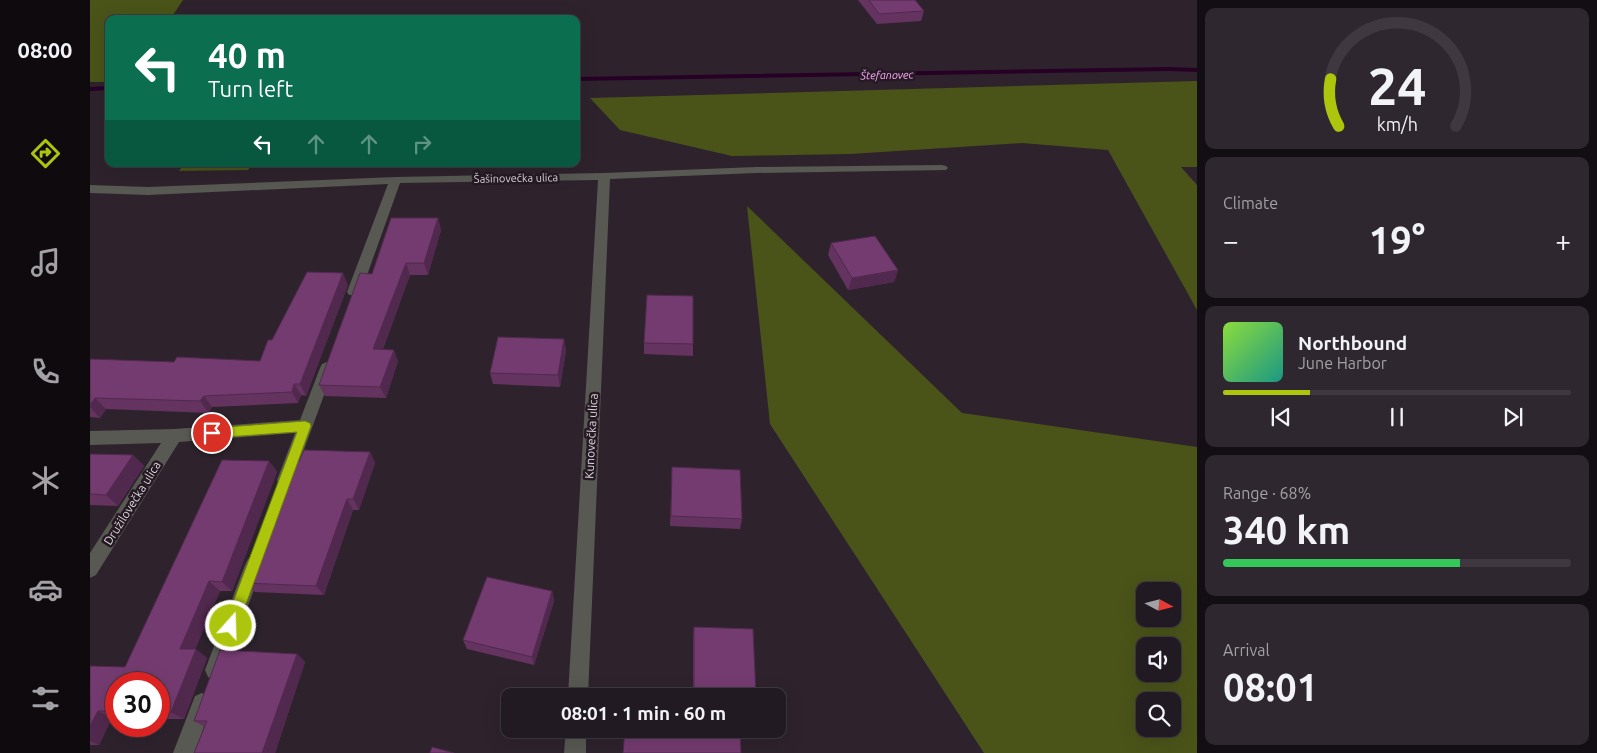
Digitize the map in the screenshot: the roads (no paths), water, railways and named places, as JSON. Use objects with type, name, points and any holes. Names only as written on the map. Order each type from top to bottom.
[{"type":"street","name":"Šašinovečka ulica","points":[[90,189],[148,191],[394,180],[604,176],[756,170],[942,168]]},
{"type":"street","name":"Kunovečka ulica","points":[[578,688],[604,176]]},
{"type":"street","points":[[348,308],[394,180]]},
{"type":"street","points":[[281,492],[332,353]]},
{"type":"street","points":[[90,438],[174,436],[305,426]]},
{"type":"street","name":"Družilovečka ulica","points":[[90,569],[174,436]]},
{"type":"street","points":[[184,753],[260,548]]},
{"type":"street","points":[[575,753],[576,738]]},
{"type":"waterway","name":"Štefanovec","points":[[580,79],[1197,70]]},
{"type":"waterway","name":"Štefanovec","points":[[90,89],[105,88]]}]
